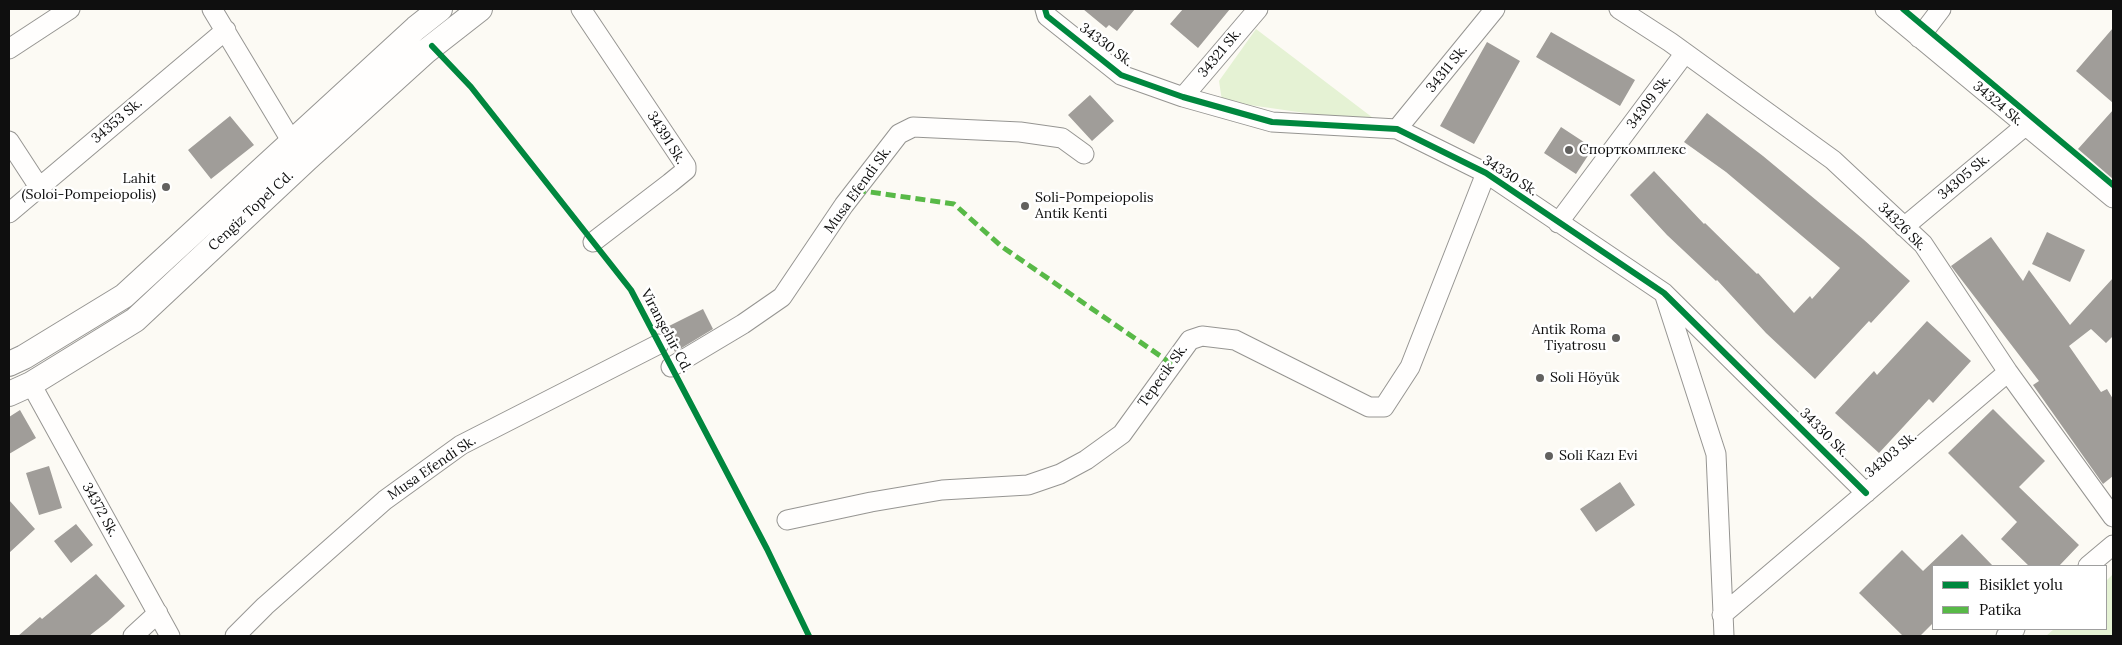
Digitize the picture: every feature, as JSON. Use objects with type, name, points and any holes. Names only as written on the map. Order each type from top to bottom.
[{"type":"street","points":[[9,49],[70,9]]},
{"type":"street","points":[[212,9],[292,142]]},
{"type":"street","name":"Cengiz Topel Cd.","points":[[9,364],[24,357],[124,296],[292,142],[415,16],[440,9]]},
{"type":"street","name":"Cengiz Topel Cd.","points":[[9,394],[31,384],[135,320],[307,159],[438,42],[480,9]]},
{"type":"street","name":"34391 Sk.","points":[[581,9],[686,166],[686,170],[593,242]]},
{"type":"street","name":"34330 Sk.","points":[[1045,9],[1047,16],[1121,76],[1183,97],[1272,122],[1397,129],[1486,173],[1664,293],[1866,493]]},
{"type":"street","name":"34321 Sk.","points":[[1183,97],[1258,9]]},
{"type":"street","name":"34311 Sk.","points":[[1397,129],[1495,9]]},
{"type":"street","name":"34326 Sk.","points":[[1619,9],[1685,53],[1833,160],[1923,244],[2008,372],[2113,517]]},
{"type":"street","name":"34324 Sk.","points":[[1885,9],[2113,198]]},
{"type":"street","points":[[1919,38],[1942,9]]},
{"type":"street","points":[[415,16],[438,42]]},
{"type":"street","name":"34353 Sk.","points":[[9,213],[226,30]]},
{"type":"street","name":"34309 Sk.","points":[[1558,223],[1685,53]]},
{"type":"street","name":"34305 Sk.","points":[[1904,227],[2025,126]]},
{"type":"street","name":"Musa Efendi Sk.","points":[[671,368],[743,324],[782,297],[844,205],[899,134],[913,127],[1020,132],[1062,138],[1084,154]]},
{"type":"street","points":[[11,148],[39,186]]},
{"type":"street","name":"Tepecik Sk.","points":[[787,520],[870,502],[942,490],[1028,485],[1060,474],[1086,460],[1122,434],[1190,340],[1202,336],[1235,340],[1370,407],[1384,407],[1410,367],[1486,173]]},
{"type":"street","points":[[1664,293],[1716,454],[1724,636]]},
{"type":"street","name":"Musa Efendi Sk.","points":[[235,636],[265,606],[385,500],[461,445],[659,344]]},
{"type":"street","name":"34303 Sk.","points":[[1722,615],[2008,372]]},
{"type":"street","name":"34372 Sk.","points":[[31,384],[170,636]]},
{"type":"street","points":[[2089,565],[2113,545]]},
{"type":"street","points":[[132,636],[158,613]]},
{"type":"green space","points":[[1256,29],[1381,124],[1222,101],[1219,81]]},
{"type":"green space","points":[[2113,574],[2113,636],[2046,636],[2053,630],[2107,630],[2107,580]]},
{"type":"building","points":[[1083,9],[1135,9],[1117,31],[1109,25],[1106,28]]},
{"type":"building","points":[[1183,9],[1230,9],[1198,48],[1170,24]]},
{"type":"building","points":[[2113,28],[2113,103],[2076,71]]},
{"type":"building","points":[[1551,32],[1635,80],[1620,106],[1536,57]]},
{"type":"building","points":[[1487,42],[1520,61],[1474,144],[1440,126]]},
{"type":"building","points":[[1090,95],[1114,121],[1092,141],[1068,115]]},
{"type":"building","points":[[2113,110],[2113,179],[2078,149]]},
{"type":"building","points":[[1707,113],[1763,156],[1863,239],[1910,281],[1871,323],[1869,321],[1815,379],[1766,333],[1717,280],[1667,235],[1630,195],[1654,171],[1704,224],[1758,273],[1794,313],[1810,296],[1812,299],[1840,268],[1726,172],[1684,142]]},
{"type":"building","points":[[230,116],[254,145],[211,179],[188,150]]},
{"type":"building","name":"Спорткомплекс","points":[[1561,127],[1593,148],[1576,174],[1544,153]]},
{"type":"building","points":[[2047,232],[2085,250],[2070,282],[2032,264]]},
{"type":"building","points":[[1991,237],[2023,281],[2029,270],[2070,325],[2113,278],[2113,336],[2106,343],[2091,329],[2069,346],[2101,392],[2107,389],[2113,399],[2113,476],[2103,484],[2033,385],[2039,381],[1951,266]]},
{"type":"building","points":[[703,309],[713,329],[675,352],[663,329]]},
{"type":"building","points":[[1927,321],[1971,361],[1933,403],[1929,399],[1879,453],[1835,413],[1874,371],[1877,375]]},
{"type":"building","points":[[1993,409],[2045,461],[2019,487],[2079,545],[2060,565],[2028,565],[2001,539],[2017,522],[1948,453]]},
{"type":"building","points":[[20,410],[36,438],[9,454],[9,417]]},
{"type":"building","points":[[49,466],[62,508],[39,515],[26,473]]},
{"type":"building","points":[[1620,482],[1635,505],[1596,532],[1580,509]]},
{"type":"building","points":[[9,500],[35,529],[9,553]]},
{"type":"building","points":[[76,524],[93,545],[71,563],[54,541]]},
{"type":"building","points":[[1962,534],[1992,565],[1932,565],[1932,624],[1920,636],[1903,636],[1859,593],[1902,550],[1923,571]]},
{"type":"building","points":[[96,574],[125,606],[107,622],[89,636],[18,636],[40,617],[42,619]]},
{"type":"marked path","points":[[856,190],[954,204],[1001,246],[1172,364]]},
{"type":"cycle path","points":[[1045,9],[1047,16],[1121,75],[1183,97],[1272,122],[1397,129],[1486,173],[1664,293],[1866,493]]},
{"type":"cycle path","points":[[1903,9],[2113,185]]},
{"type":"cycle path","name":"Viranşehir Cd.","points":[[432,46],[471,87],[631,290],[767,549],[809,636]]},
{"type":"place","name":"Спорткомплекс","points":[[1569,150]]},
{"type":"place","name":"Lahit (Soloi-Pompeiopolis)","points":[[166,187]]},
{"type":"place","name":"Soli-Pompeiopolis Antik Kenti","points":[[1025,206]]},
{"type":"place","name":"Antik Roma Tiyatrosu","points":[[1616,338]]},
{"type":"place","name":"Soli Höyük","points":[[1540,378]]},
{"type":"place","name":"Soli Kazı Evi","points":[[1549,456]]}]
